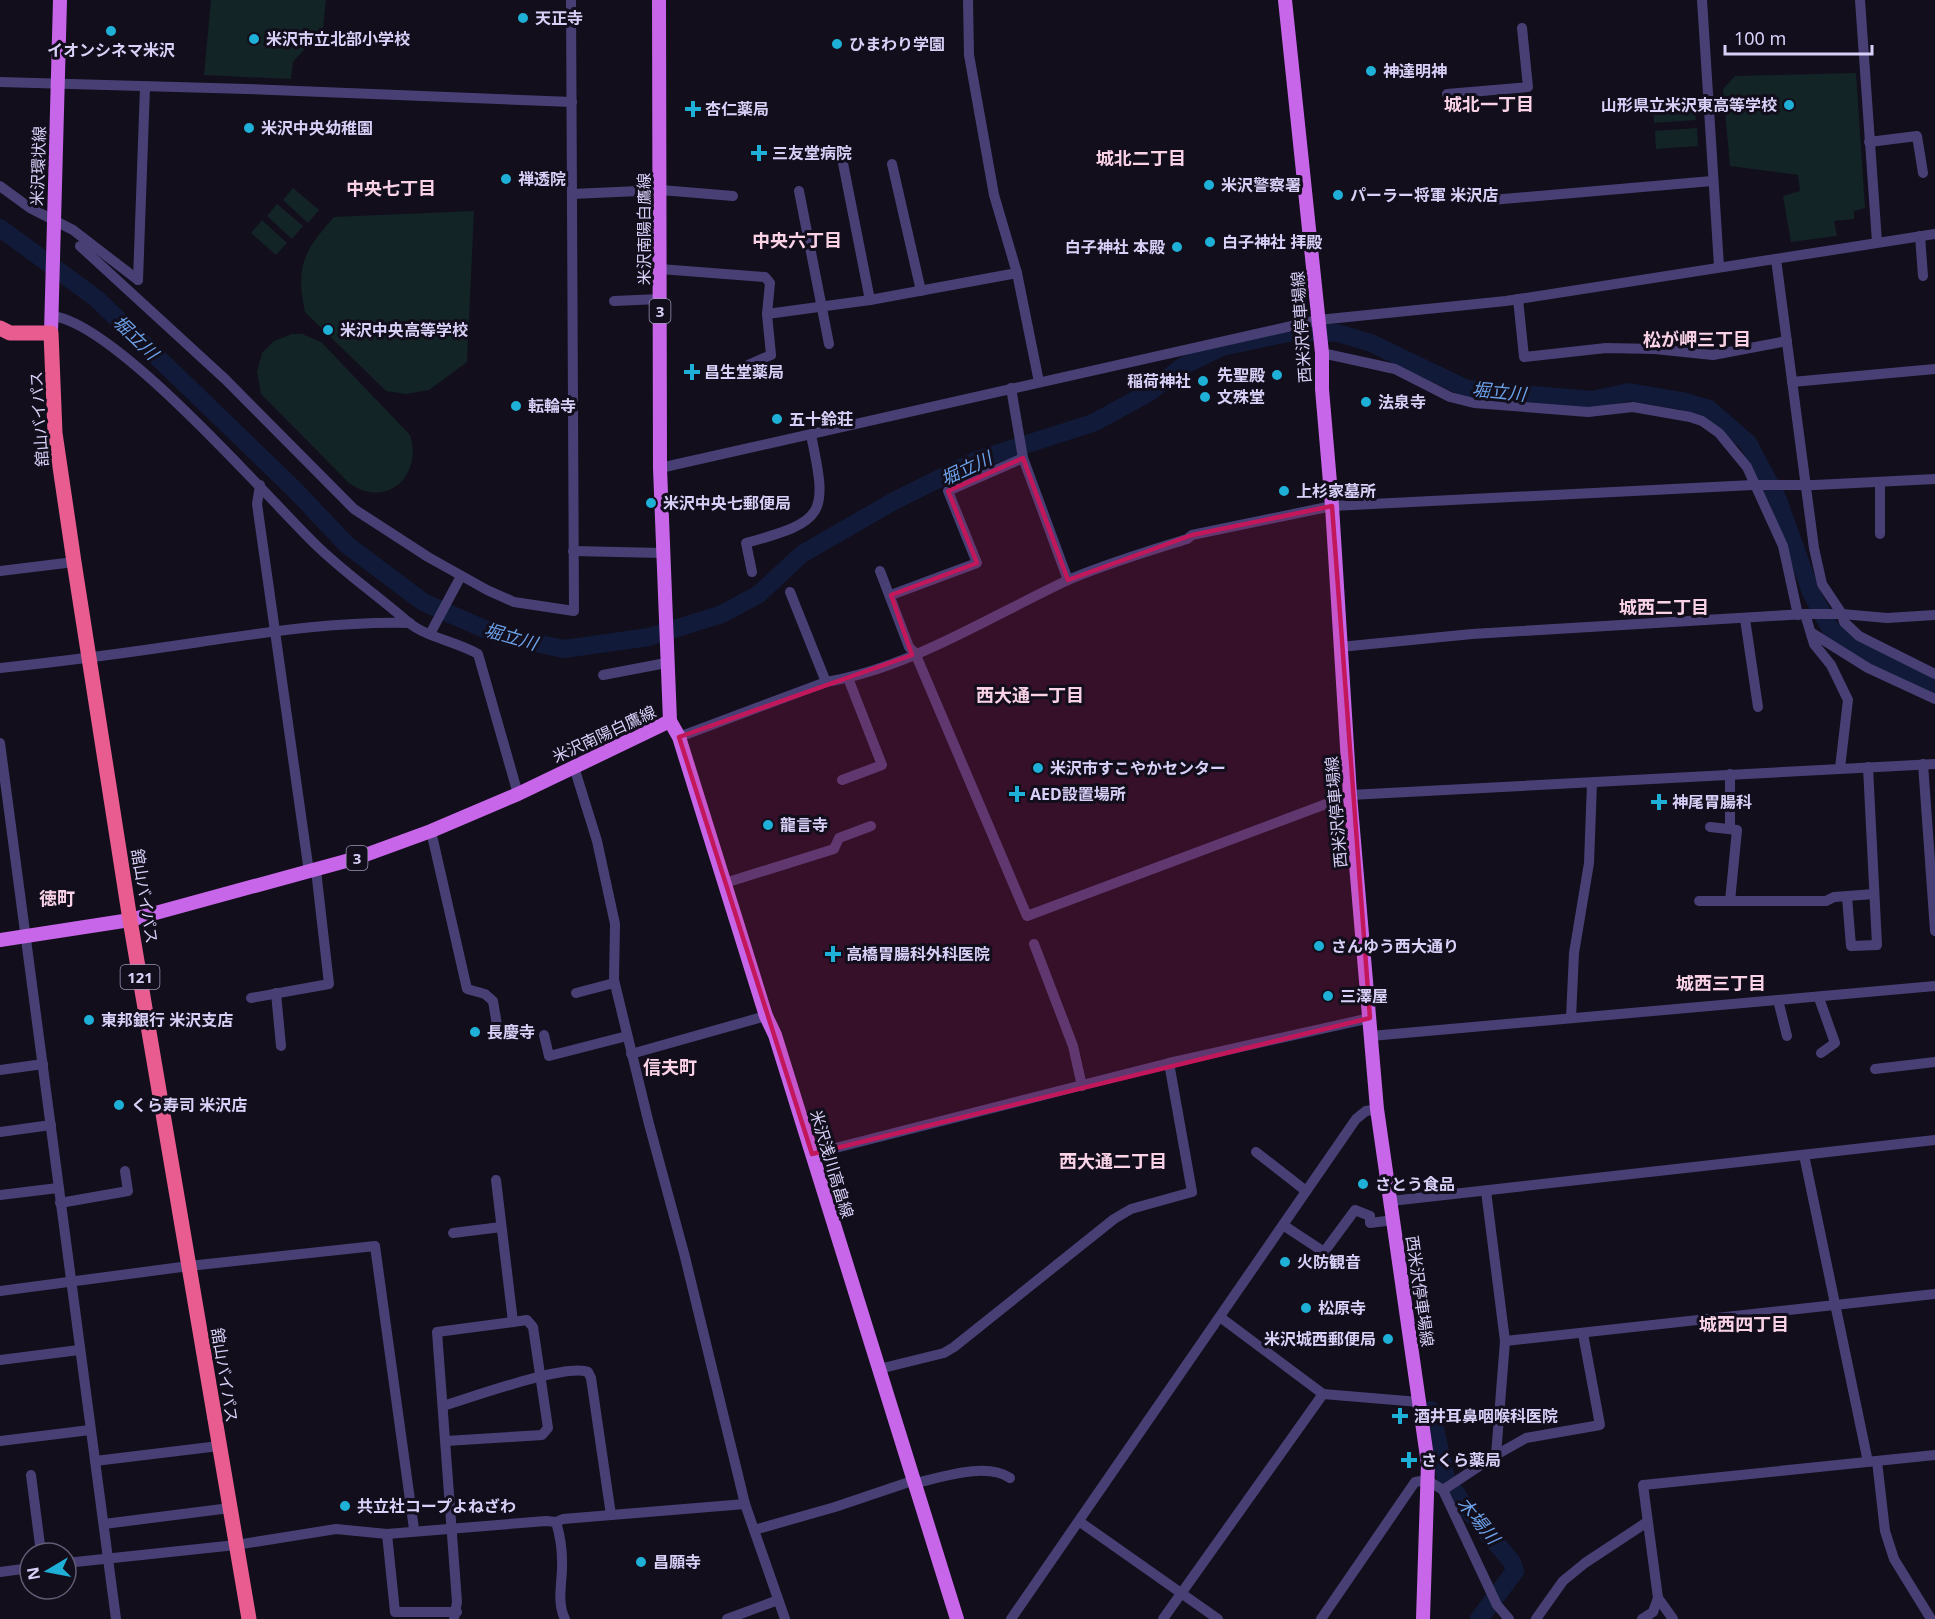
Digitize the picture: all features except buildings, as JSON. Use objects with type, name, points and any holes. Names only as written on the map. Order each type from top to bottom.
[{"type":"highway","points":[[0,328],[10,333],[51,333]]},
{"type":"highway","name":"舘山バイパス","points":[[51,333],[55,433],[74,562],[130,920],[249,1619]]},
{"type":"main road","name":"米沢環状線","points":[[51,333],[60,0]]},
{"type":"main road","name":"米沢南陽白鷹線","points":[[0,940],[130,920],[312,871],[431,831],[518,794],[670,721],[664,622],[660,468],[659,0]]},
{"type":"main road","name":"西米沢停車場線","points":[[1285,0],[1322,353],[1322,389],[1332,506],[1350,795],[1377,1108],[1428,1464],[1423,1619]]},
{"type":"main road","name":"米沢浅川高畠線","points":[[670,721],[679,737],[766,1016],[775,1035],[957,1619]]},
{"type":"street","points":[[80,246],[225,379],[354,508],[381,528],[461,576],[514,602],[574,611],[571,0]]},
{"type":"street","points":[[968,0],[969,55],[994,195],[1017,273],[1039,382]]},
{"type":"street","points":[[1702,0],[1719,266]]},
{"type":"street","points":[[1860,0],[1877,242]]},
{"type":"street","points":[[1447,94],[1528,87],[1522,28]]},
{"type":"street","points":[[0,82],[572,102]]},
{"type":"street","points":[[0,186],[53,221],[73,230],[138,280],[145,87]]},
{"type":"street","points":[[1869,142],[1917,136],[1923,173]]},
{"type":"street","points":[[840,148],[870,300]]},
{"type":"street","points":[[892,164],[921,291]]},
{"type":"street","points":[[1491,200],[1712,181]]},
{"type":"street","points":[[572,194],[661,190],[733,196]]},
{"type":"street","points":[[799,191],[829,344]]},
{"type":"street","points":[[660,468],[1011,387],[1319,322],[1518,299],[1935,234]]},
{"type":"street","points":[[1920,236],[1923,276]]},
{"type":"street","points":[[1776,259],[1814,548],[1822,584],[1844,622],[1859,636],[1935,674]]},
{"type":"street","points":[[660,269],[765,277],[770,283],[767,314],[771,355],[748,365]]},
{"type":"street","points":[[767,314],[870,300],[1017,273]]},
{"type":"street","points":[[614,301],[660,299]]},
{"type":"street","points":[[1518,299],[1524,357],[1606,348],[1655,349],[1713,355],[1786,341]]},
{"type":"street","points":[[51,316],[66,317],[117,350],[260,485],[315,544],[410,623],[459,643],[478,654],[518,794]]},
{"type":"street","points":[[1322,353],[1395,369],[1450,397],[1474,403],[1588,412],[1633,407],[1690,417],[1719,433],[1747,467],[1757,485],[1783,546],[1814,644],[1831,665],[1848,700],[1840,768]]},
{"type":"street","points":[[1792,382],[1935,369]]},
{"type":"street","points":[[1011,387],[1023,458],[1068,580]]},
{"type":"street","points":[[752,572],[746,543],[795,530],[815,513],[821,485],[810,435]]},
{"type":"street","points":[[891,595],[977,563],[948,491],[1023,458]]},
{"type":"street","points":[[679,737],[826,682],[848,678],[915,653],[1068,580],[1192,535],[1292,512],[1332,506],[1779,484],[1935,479]]},
{"type":"street","points":[[1880,482],[1880,534]]},
{"type":"street","points":[[251,998],[329,984],[257,504],[260,485]]},
{"type":"street","points":[[573,551],[662,553]]},
{"type":"street","points":[[0,570],[74,562]]},
{"type":"street","points":[[880,571],[909,647],[915,653],[1027,916],[1350,795],[1935,764]]},
{"type":"street","points":[[431,632],[461,576]]},
{"type":"street","points":[[790,592],[826,682]]},
{"type":"street","points":[[1340,647],[1472,634],[1805,615],[1840,614],[1887,618],[1935,615]]},
{"type":"street","points":[[1745,619],[1758,707]]},
{"type":"street","points":[[0,668],[276,632],[373,622],[410,623]]},
{"type":"street","points":[[1812,633],[1868,668],[1935,699]]},
{"type":"street","points":[[603,675],[666,660]]},
{"type":"street","points":[[842,780],[882,765],[848,678]]},
{"type":"street","points":[[0,743],[5,825],[26,937],[116,1619]]},
{"type":"street","points":[[1923,764],[1935,931]]},
{"type":"street","points":[[574,766],[594,830],[615,924],[615,983],[631,1054],[686,1257],[745,1504],[785,1619]]},
{"type":"street","points":[[1847,897],[1851,946],[1877,945],[1868,767]]},
{"type":"street","points":[[1730,774],[1730,829]]},
{"type":"street","points":[[1571,1018],[1574,953],[1589,863],[1592,783]]},
{"type":"street","points":[[725,883],[834,849],[839,838],[871,826]]},
{"type":"street","points":[[1710,827],[1737,830],[1730,901]]},
{"type":"street","points":[[431,831],[467,990],[485,994],[493,1001],[497,1024]]},
{"type":"street","points":[[1699,901],[1826,901],[1834,897],[1874,894]]},
{"type":"street","points":[[1034,945],[1073,1046],[1082,1086]]},
{"type":"street","points":[[576,993],[615,983]]},
{"type":"street","points":[[1371,1036],[1935,986]]},
{"type":"street","points":[[276,993],[281,1046]]},
{"type":"street","points":[[1819,998],[1835,1043],[1821,1053]]},
{"type":"street","points":[[1778,1000],[1787,1036]]},
{"type":"street","points":[[631,1054],[766,1016]]},
{"type":"street","points":[[812,1154],[1169,1063],[1370,1018]]},
{"type":"street","points":[[544,1035],[549,1056],[627,1036]]},
{"type":"street","points":[[1875,1069],[1935,1062]]},
{"type":"street","points":[[879,1369],[944,1353],[1114,1219],[1131,1209],[1192,1192],[1169,1063]]},
{"type":"street","points":[[0,1070],[43,1064]]},
{"type":"street","points":[[1011,1619],[1356,1119],[1366,1111],[1377,1108]]},
{"type":"street","points":[[0,1132],[51,1125]]},
{"type":"street","points":[[1391,1202],[1935,1140]]},
{"type":"street","points":[[1256,1152],[1306,1191]]},
{"type":"street","points":[[1804,1155],[1872,1461],[1885,1531],[1894,1559],[1931,1619]]},
{"type":"street","points":[[60,1203],[128,1191],[125,1171]]},
{"type":"street","points":[[496,1180],[513,1322]]},
{"type":"street","points":[[0,1195],[58,1188]]},
{"type":"street","points":[[1486,1191],[1505,1341],[1496,1455]]},
{"type":"street","points":[[1283,1225],[1324,1252],[1355,1210],[1370,1216],[1370,1223],[1394,1221]]},
{"type":"street","points":[[453,1233],[501,1227]]},
{"type":"street","points":[[0,1291],[189,1266],[375,1246],[414,1529]]},
{"type":"street","points":[[1505,1341],[1935,1294]]},
{"type":"street","points":[[1220,1317],[1323,1394],[1419,1402]]},
{"type":"street","points":[[387,1534],[395,1612],[456,1616],[437,1332],[527,1320],[533,1327],[548,1428],[542,1435],[446,1441]]},
{"type":"street","points":[[1444,1490],[1526,1438],[1600,1425],[1583,1334]]},
{"type":"street","points":[[0,1360],[79,1350]]},
{"type":"street","points":[[443,1407],[542,1377],[580,1369],[588,1372],[591,1378],[611,1515]]},
{"type":"street","points":[[1163,1619],[1323,1394]]},
{"type":"street","points":[[0,1441],[90,1430]]},
{"type":"street","points":[[95,1461],[219,1446]]},
{"type":"street","points":[[1673,1619],[1658,1598],[1643,1485],[1935,1455]]},
{"type":"street","points":[[754,1530],[916,1482],[972,1473],[1001,1473],[1010,1478]]},
{"type":"street","points":[[31,1475],[39,1541]]},
{"type":"street","points":[[1321,1619],[1415,1482],[1427,1480],[1444,1490],[1497,1605],[1509,1619]]},
{"type":"street","points":[[78,1562],[236,1545],[336,1529],[387,1534],[414,1529],[556,1522],[563,1519],[745,1504]]},
{"type":"street","points":[[104,1524],[230,1508]]},
{"type":"street","points":[[556,1522],[562,1561],[561,1611],[565,1619]]},
{"type":"street","points":[[1080,1522],[1218,1619]]},
{"type":"street","points":[[1536,1619],[1563,1581],[1647,1522]]},
{"type":"street","points":[[0,1572],[18,1570]]},
{"type":"street","points":[[1642,1619],[1653,1612],[1658,1598]]},
{"type":"street","points":[[727,1619],[778,1600]]},
{"type":"highlighted area","points":[[1023,458],[1068,580],[1192,535],[1332,506],[1370,1018],[812,1154],[679,737],[912,655],[891,595],[977,563],[948,491]]},
{"type":"shaded area","points":[[211,0],[326,0],[323,29],[293,62],[291,79],[204,75]]},
{"type":"shaded area","points":[[1856,73],[1865,208],[1854,211],[1854,219],[1834,221],[1837,236],[1791,242],[1783,196],[1800,191],[1798,175],[1730,166],[1723,89],[1735,76]]},
{"type":"shaded area","points":[[1695,101],[1696,120],[1654,123],[1653,104]]},
{"type":"shaded area","points":[[1697,128],[1698,146],[1656,149],[1655,131]]},
{"type":"shaded area","points":[[293,188],[319,210],[308,223],[283,200]]},
{"type":"shaded area","points":[[277,204],[303,226],[292,239],[267,216]]},
{"type":"shaded area","points":[[474,211],[467,362],[429,390],[406,394],[386,391],[305,312],[301,282],[302,270],[309,250],[334,217]]},
{"type":"shaded area","points":[[262,220],[287,243],[276,255],[251,233]]},
{"type":"shaded area","points":[[292,334],[302,334],[321,342],[410,435],[413,450],[411,464],[406,475],[398,484],[376,493],[349,483],[261,394],[257,372],[262,353],[274,341]]},
{"type":"waterway","name":"堀立川","points":[[0,228],[97,299],[294,489],[347,545],[423,602],[498,635],[564,649],[649,637],[722,614],[759,594],[802,554],[894,501],[977,460],[1093,423],[1150,392],[1183,366],[1222,347],[1297,331],[1338,333],[1371,343],[1467,389],[1592,400],[1629,392],[1682,401],[1709,409],[1748,443],[1778,500],[1811,592],[1830,628],[1850,644],[1880,662],[1935,689]]},
{"type":"waterway","name":"木場川","points":[[1431,1410],[1446,1479],[1464,1505],[1512,1562],[1515,1571],[1479,1619]]},
{"type":"place","name":"天正寺","points":[[523,18]]},
{"type":"place","name":"イオンシネマ米沢","points":[[111,31]]},
{"type":"place","name":"米沢市立北部小学校","points":[[254,39]]},
{"type":"place","name":"ひまわり学園","points":[[837,44]]},
{"type":"place","name":"神達明神","points":[[1371,71]]},
{"type":"place","name":"山形県立米沢東高等学校","points":[[1789,105]]},
{"type":"place","name":"杏仁薬局","points":[[693,109]]},
{"type":"place","name":"米沢中央幼稚園","points":[[249,128]]},
{"type":"place","name":"三友堂病院","points":[[759,153]]},
{"type":"place","name":"禅透院","points":[[506,179]]},
{"type":"place","name":"米沢警察署","points":[[1209,185]]},
{"type":"place","name":"パーラー将軍 米沢店","points":[[1338,195]]},
{"type":"place","name":"白子神社 拝殿","points":[[1210,242]]},
{"type":"place","name":"白子神社 本殿","points":[[1177,247]]},
{"type":"place","name":"米沢中央高等学校","points":[[328,330]]},
{"type":"place","name":"昌生堂薬局","points":[[692,372]]},
{"type":"place","name":"先聖殿","points":[[1277,375]]},
{"type":"place","name":"稲荷神社","points":[[1203,381]]},
{"type":"place","name":"文殊堂","points":[[1205,397]]},
{"type":"place","name":"法泉寺","points":[[1366,402]]},
{"type":"place","name":"転輪寺","points":[[516,406]]},
{"type":"place","name":"五十鈴荘","points":[[777,419]]},
{"type":"place","name":"上杉家墓所","points":[[1284,491]]},
{"type":"place","name":"米沢中央七郵便局","points":[[651,503]]},
{"type":"place","name":"米沢市すこやかセンター","points":[[1038,768]]},
{"type":"place","name":"AED設置場所","points":[[1017,794]]},
{"type":"place","name":"神尾胃腸科","points":[[1659,802]]},
{"type":"place","name":"龍言寺","points":[[768,825]]},
{"type":"place","name":"さんゆう西大通り","points":[[1319,946]]},
{"type":"place","name":"高橋胃腸科外科医院","points":[[833,954]]},
{"type":"place","name":"三澤屋","points":[[1328,996]]},
{"type":"place","name":"東邦銀行 米沢支店","points":[[89,1020]]},
{"type":"place","name":"長慶寺","points":[[475,1032]]},
{"type":"place","name":"くら寿司 米沢店","points":[[119,1105]]},
{"type":"place","name":"さとう食品","points":[[1363,1184]]},
{"type":"place","name":"火防観音","points":[[1285,1262]]},
{"type":"place","name":"松原寺","points":[[1306,1308]]},
{"type":"place","name":"米沢城西郵便局","points":[[1388,1339]]},
{"type":"place","name":"酒井耳鼻咽喉科医院","points":[[1400,1416]]},
{"type":"place","name":"さくら薬局","points":[[1409,1460]]},
{"type":"place","name":"共立社コープよねざわ","points":[[345,1506]]},
{"type":"place","name":"昌願寺","points":[[641,1562]]},
{"type":"district","name":"城北一丁目","points":[[1489,104]]},
{"type":"district","name":"城北二丁目","points":[[1141,158]]},
{"type":"district","name":"中央七丁目","points":[[391,188]]},
{"type":"district","name":"中央六丁目","points":[[797,240]]},
{"type":"district","name":"松が岬三丁目","points":[[1697,339]]},
{"type":"district","name":"城西二丁目","points":[[1664,607]]},
{"type":"district","name":"西大通一丁目","points":[[1030,695]]},
{"type":"district","name":"徳町","points":[[57,898]]},
{"type":"district","name":"城西三丁目","points":[[1721,983]]},
{"type":"district","name":"信夫町","points":[[670,1067]]},
{"type":"district","name":"西大通二丁目","points":[[1113,1161]]},
{"type":"district","name":"城西四丁目","points":[[1744,1324]]}]
